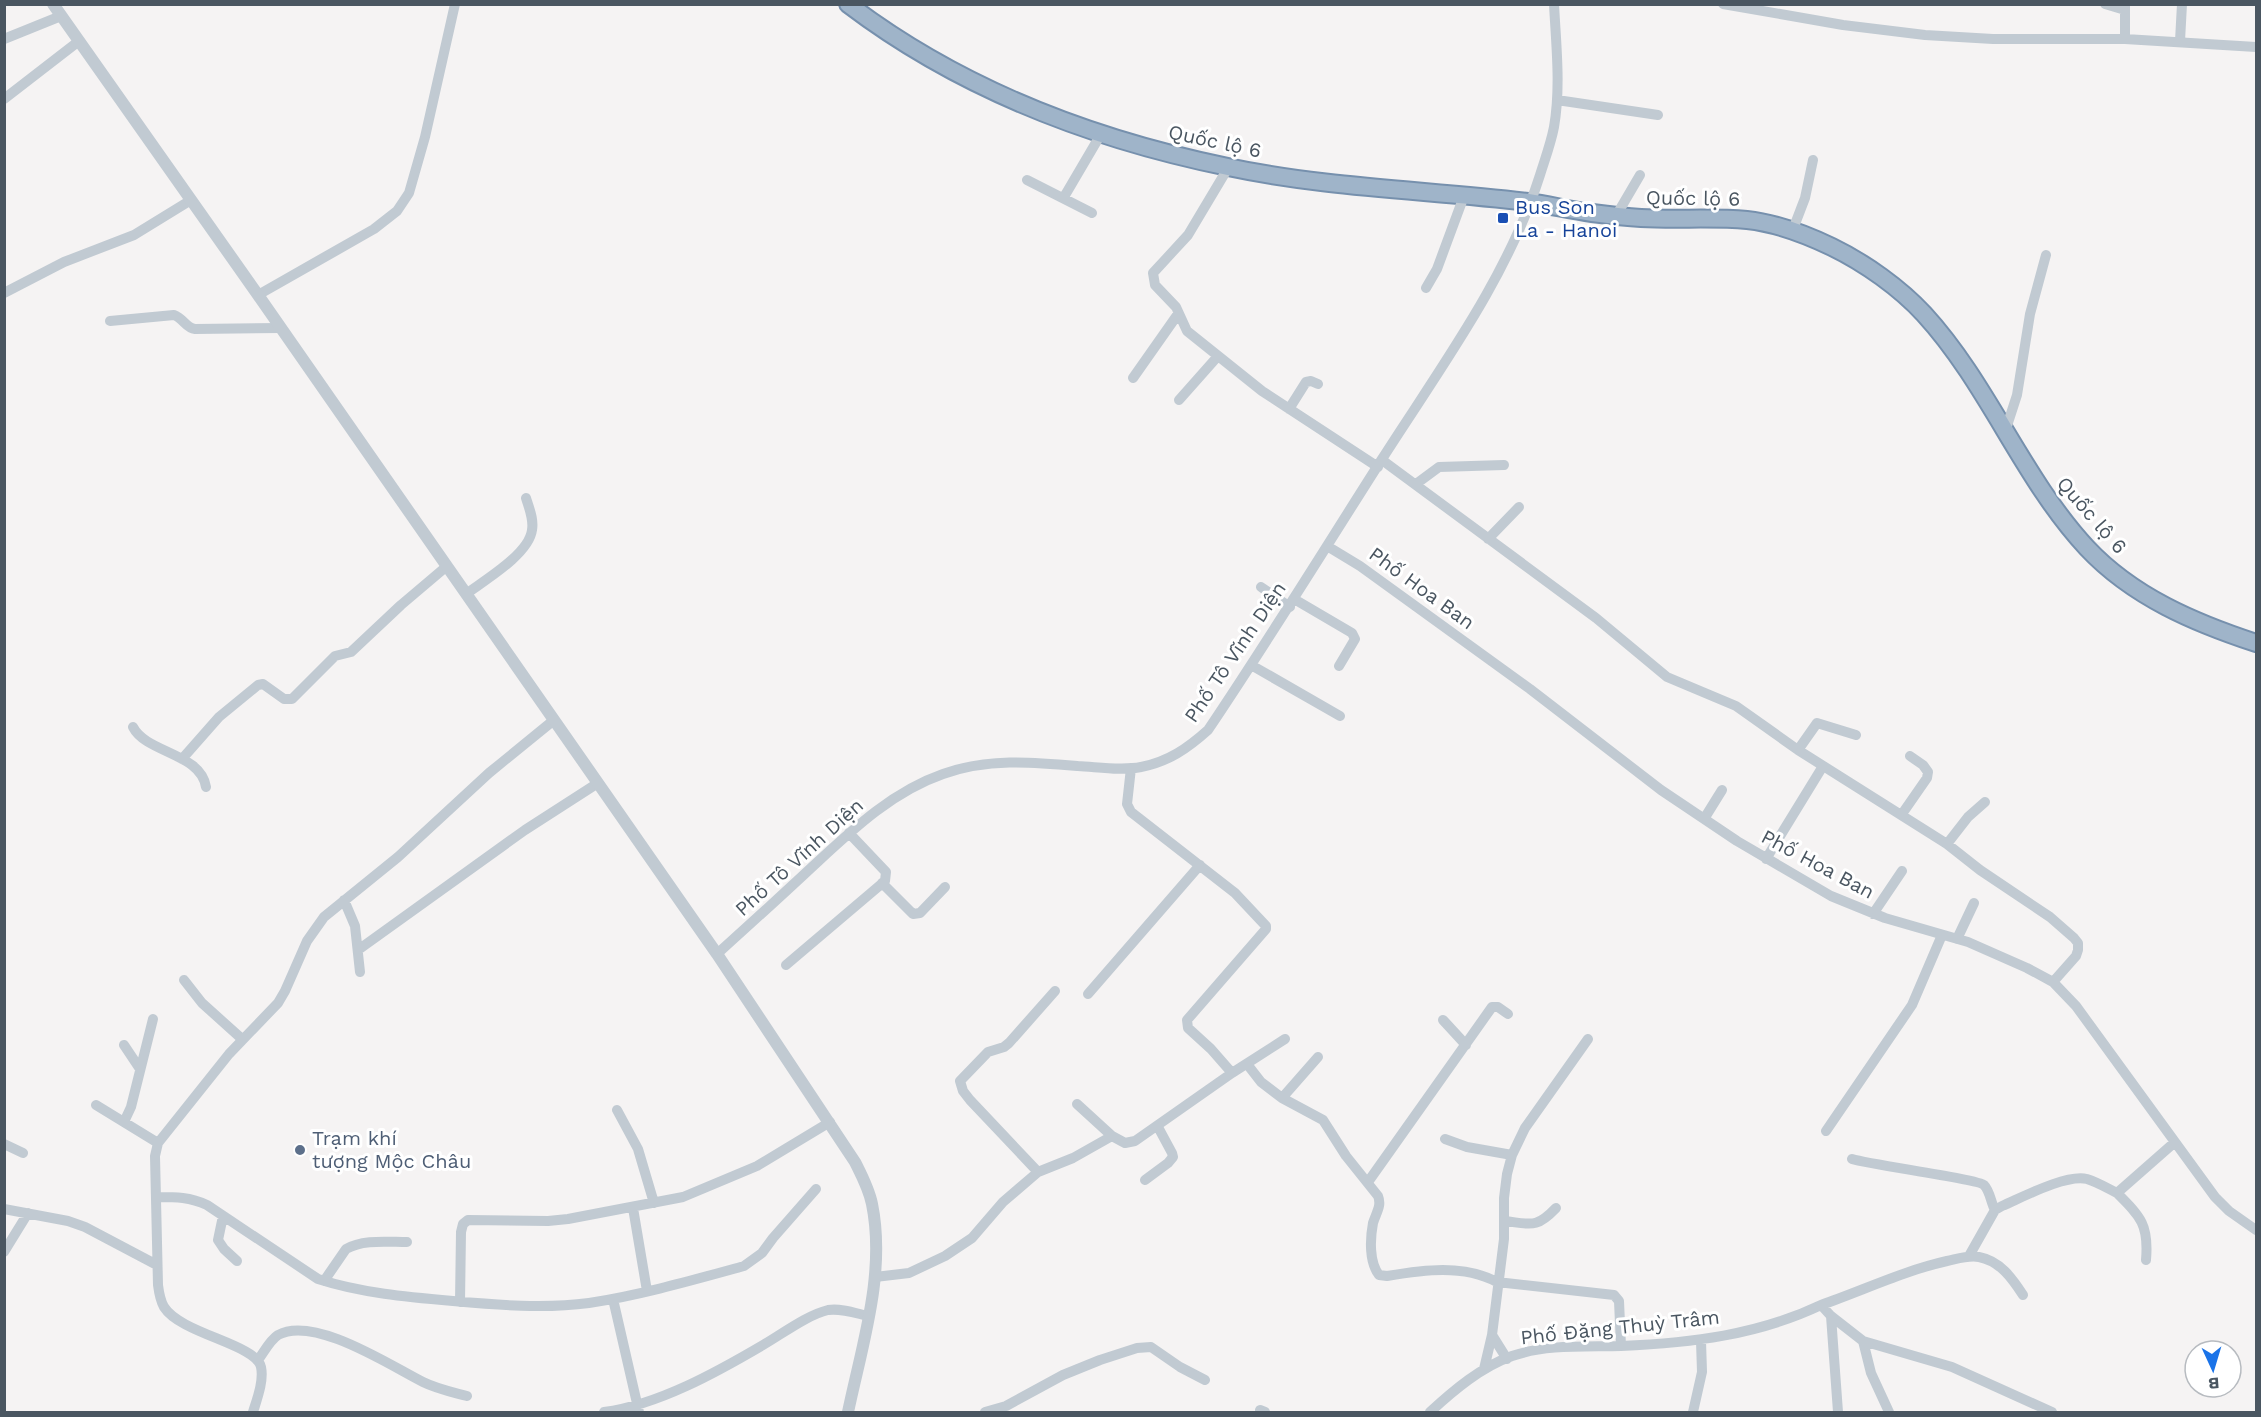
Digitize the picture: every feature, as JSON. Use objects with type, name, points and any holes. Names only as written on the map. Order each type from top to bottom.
[{"type":"highway","name":"Quốc lộ 6","points":[[848,4],[907,45],[972,82],[1037,111],[1101,134],[1228,168],[1363,187],[1531,203],[1616,216],[1750,220],[1831,246],[1881,277],[1923,312],[1954,351],[2052,507],[2089,550],[2116,575],[2173,611],[2256,643]]},
{"type":"street","points":[[53,4],[717,954],[830,1122],[866,1183],[872,1203],[876,1246],[875,1277],[848,1413]]},
{"type":"street","points":[[258,295],[374,229],[397,212],[410,193],[455,4]]},
{"type":"street","name":"Phố Tô Vĩnh Diện","points":[[717,954],[849,833],[891,799],[913,786],[966,767],[1029,761],[1131,768],[1170,758],[1208,730],[1463,335],[1500,269],[1531,203],[1550,143],[1557,100],[1554,4]]},
{"type":"street","points":[[1723,4],[1843,25],[1925,35],[1993,39],[2125,39],[2256,47]]},
{"type":"street","points":[[2105,4],[2125,7],[2125,39]]},
{"type":"street","points":[[2180,41],[2181,4]]},
{"type":"street","points":[[4,39],[61,16]]},
{"type":"street","points":[[4,99],[79,41]]},
{"type":"street","points":[[1557,100],[1658,115]]},
{"type":"street","points":[[1064,197],[1101,134]]},
{"type":"street","points":[[1792,232],[1805,198],[1814,160]]},
{"type":"street","points":[[1228,168],[1188,235],[1153,273],[1155,285],[1173,303],[1187,331],[1254,385],[1289,409],[1416,484],[1596,618],[1667,677],[1736,706],[1798,750],[1947,844],[1980,870],[2050,918],[2078,943],[2076,956],[2053,982]]},
{"type":"street","points":[[1616,216],[1640,175]]},
{"type":"street","points":[[1028,180],[1092,213]]},
{"type":"street","points":[[1426,288],[1437,269],[1464,196]]},
{"type":"street","points":[[4,294],[64,262],[134,235],[191,200]]},
{"type":"street","points":[[2005,432],[2017,395],[2030,314],[2046,255]]},
{"type":"street","points":[[1133,378],[1178,314]]},
{"type":"street","points":[[111,321],[174,315],[180,317],[191,329],[281,328]]},
{"type":"street","points":[[1179,400],[1218,356]]},
{"type":"street","points":[[1289,409],[1306,382],[1311,381],[1318,384]]},
{"type":"street","points":[[1416,484],[1439,467],[1504,465]]},
{"type":"street","points":[[466,594],[517,554],[530,540],[533,522],[526,498]]},
{"type":"street","points":[[1488,539],[1519,507]]},
{"type":"street","name":"Phố Hoa Ban","points":[[1327,546],[1360,566],[1530,689],[1626,764],[1766,859],[1831,896],[1873,914],[1958,939],[2027,968],[2053,982],[2076,1006],[2215,1197],[2229,1211],[2256,1230]]},
{"type":"street","points":[[182,759],[215,721],[258,685],[263,684],[284,699],[292,699],[335,656],[351,652],[447,566]]},
{"type":"street","points":[[1261,587],[1352,633],[1355,639],[1339,666]]},
{"type":"street","points":[[1251,665],[1340,716]]},
{"type":"street","points":[[253,1413],[260,1382],[261,1368],[258,1360],[248,1353],[183,1324],[172,1316],[160,1299],[157,1265],[155,1156],[158,1143],[242,1039],[278,1003],[315,927],[344,900],[398,857],[489,773],[554,720]]},
{"type":"street","points":[[1798,750],[1817,723],[1856,735]]},
{"type":"street","points":[[133,727],[138,736],[182,759],[200,773],[206,787]]},
{"type":"street","points":[[1902,814],[1928,772],[1927,768],[1910,756]]},
{"type":"street","points":[[1766,859],[1823,766]]},
{"type":"street","points":[[1131,768],[1127,804],[1131,812],[1234,893],[1266,926],[1266,929],[1187,1020],[1188,1028],[1232,1073]]},
{"type":"street","points":[[358,950],[525,830],[598,783]]},
{"type":"street","points":[[1704,819],[1722,790]]},
{"type":"street","points":[[1947,844],[1968,817],[1985,802]]},
{"type":"street","points":[[786,964],[886,878],[886,872],[849,833]]},
{"type":"street","points":[[1088,994],[1200,865]]},
{"type":"street","points":[[1873,914],[1902,871]]},
{"type":"street","points":[[882,883],[913,914],[920,913],[945,887]]},
{"type":"street","points":[[344,900],[355,926],[360,972]]},
{"type":"street","points":[[1958,939],[1974,903]]},
{"type":"street","points":[[1826,1131],[1912,1005],[1942,934]]},
{"type":"street","points":[[184,980],[202,1003],[242,1039]]},
{"type":"street","points":[[1038,1172],[970,1100],[963,1091],[960,1081],[988,1052],[1009,1042],[1055,991]]},
{"type":"street","points":[[1368,1182],[1492,1007],[1498,1007],[1508,1014]]},
{"type":"street","points":[[124,1122],[153,1019]]},
{"type":"street","points":[[1443,1020],[1466,1045]]},
{"type":"street","points":[[1077,1104],[1112,1136],[1125,1143],[1135,1141],[1158,1127],[1196,1097],[1285,1039]]},
{"type":"street","points":[[1484,1369],[1492,1335],[1504,1239],[1506,1182],[1512,1155],[1526,1128],[1588,1039]]},
{"type":"street","points":[[124,1045],[140,1069]]},
{"type":"street","points":[[1282,1098],[1318,1057]]},
{"type":"street","points":[[1247,1064],[1262,1082],[1282,1098],[1323,1120],[1346,1156],[1368,1182],[1380,1201],[1371,1240],[1373,1262],[1379,1275],[1436,1270],[1465,1271],[1497,1282],[1614,1295],[1619,1301],[1621,1346]]},
{"type":"street","points":[[96,1105],[158,1143]]},
{"type":"street","points":[[618,1110],[638,1149],[654,1203]]},
{"type":"street","points":[[460,1302],[461,1232],[463,1224],[468,1220],[548,1221],[633,1208],[683,1197],[729,1179],[777,1155],[830,1122]]},
{"type":"street","points":[[1145,1180],[1173,1157],[1158,1127]]},
{"type":"street","points":[[875,1277],[909,1274],[945,1256],[972,1238],[1003,1202],[1038,1172],[1073,1158],[1112,1136]]},
{"type":"street","points":[[1445,1139],[1467,1147],[1512,1155]]},
{"type":"street","points":[[2117,1193],[2175,1142]]},
{"type":"street","points":[[4,1144],[23,1153]]},
{"type":"street","points":[[1852,1159],[1979,1182],[1986,1188],[1995,1210]]},
{"type":"street","points":[[2023,1295],[2000,1266],[1979,1257],[1969,1256],[1995,1210],[2055,1184],[2077,1178],[2086,1179],[2117,1193],[2140,1219],[2146,1230],[2146,1260]]},
{"type":"street","points":[[157,1197],[194,1199],[324,1281],[384,1294],[529,1306],[613,1299],[744,1266],[762,1253],[816,1188]]},
{"type":"street","points":[[633,1208],[647,1291]]},
{"type":"street","points":[[1504,1221],[1536,1224],[1556,1208]]},
{"type":"street","points":[[4,1209],[85,1227],[157,1265]]},
{"type":"street","points":[[4,1252],[28,1213]]},
{"type":"street","points":[[223,1216],[218,1240],[237,1261]]},
{"type":"street","points":[[324,1281],[346,1249],[351,1246],[366,1243],[407,1242]]},
{"type":"street","name":"Phố Đặng Thuỳ Trâm","points":[[1430,1413],[1484,1369],[1529,1352],[1553,1348],[1701,1341],[1759,1329],[1902,1273],[1969,1256]]},
{"type":"street","points":[[613,1299],[638,1409]]},
{"type":"street","points":[[1821,1305],[1831,1316],[1863,1341],[1953,1367],[2052,1413]]},
{"type":"street","points":[[604,1413],[638,1409],[718,1370],[828,1310],[841,1310],[868,1316]]},
{"type":"street","points":[[1831,1316],[1838,1413]]},
{"type":"street","points":[[258,1360],[278,1335],[296,1332],[324,1334],[354,1346],[437,1388],[467,1396]]},
{"type":"street","points":[[1492,1335],[1507,1359]]},
{"type":"street","points":[[1693,1413],[1702,1372],[1701,1341]]},
{"type":"street","points":[[1863,1341],[1871,1373],[1889,1413]]},
{"type":"street","points":[[992,1412],[1063,1376],[1137,1348],[1151,1347],[1180,1367],[1205,1380]]},
{"type":"place","name":"Bus Son La - Hanoi","points":[[1503,218]]},
{"type":"place","name":"Trạm khí tượng Mộc Châu","points":[[300,1150]]}]
